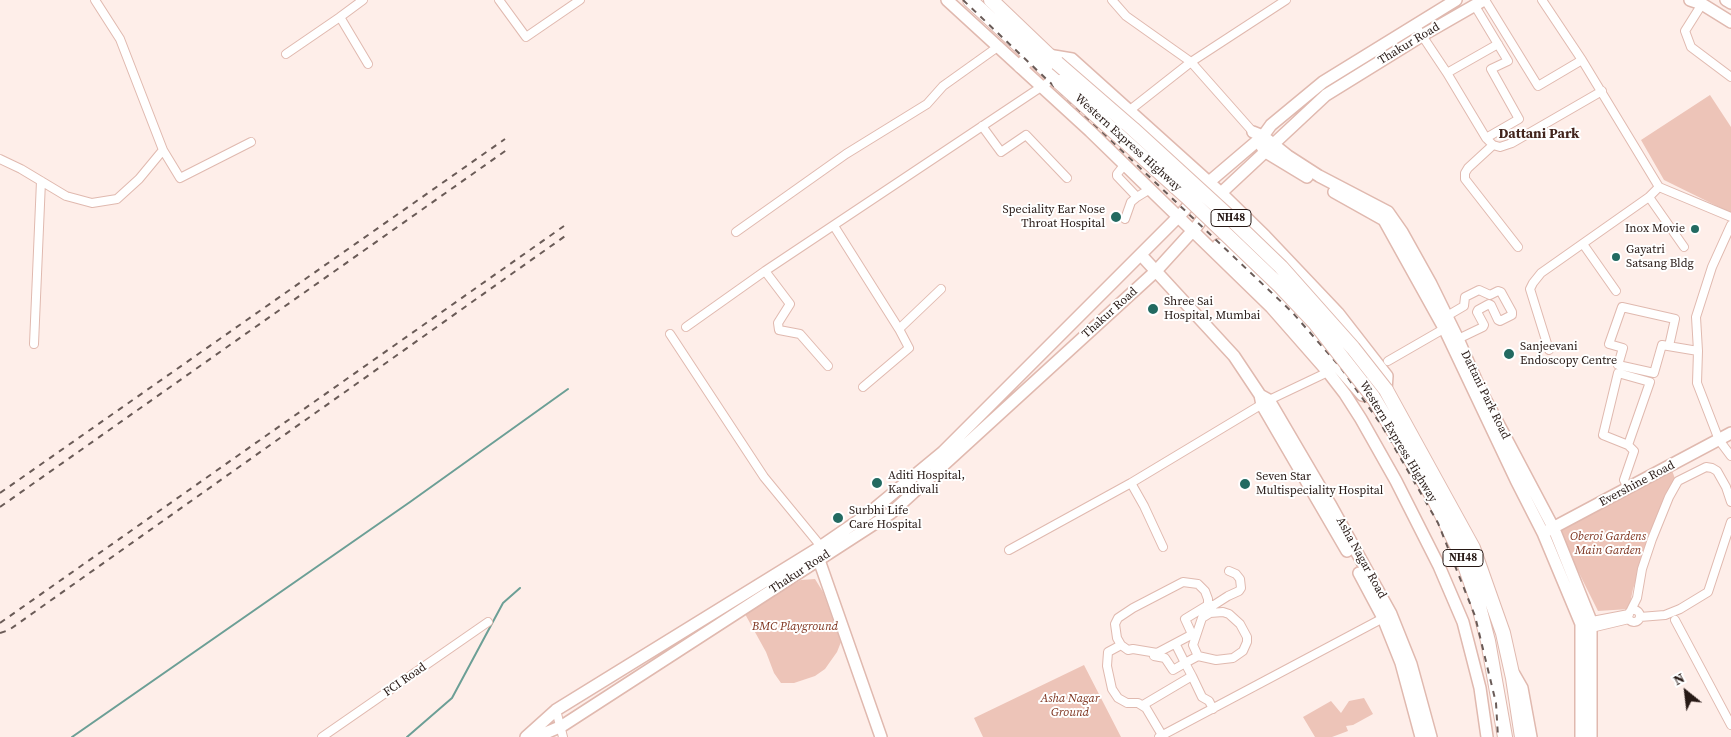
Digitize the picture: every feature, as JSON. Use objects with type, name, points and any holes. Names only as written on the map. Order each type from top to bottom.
[{"type":"highway","name":"Western Express Highway","points":[[970,0],[1133,129],[1227,214],[1282,267],[1354,348],[1386,390],[1472,548],[1503,633],[1522,737]]},
{"type":"highway","name":"Western Express Highway","points":[[991,0],[1044,59],[1050,84],[1187,197],[1280,286],[1315,323],[1373,397],[1434,499],[1461,554],[1488,641],[1505,737]]},
{"type":"highway","points":[[1021,66],[1044,59]]},
{"type":"street","points":[[95,0],[120,39],[164,150],[180,178],[251,142]]},
{"type":"street","points":[[286,54],[363,0]]},
{"type":"street","points":[[499,0],[526,37],[580,0]]},
{"type":"street","points":[[947,0],[1021,66],[1050,84],[1195,228],[1271,307],[1328,372],[1361,419],[1396,481],[1439,566],[1463,622],[1480,688],[1487,737]]},
{"type":"street","name":"Dattani Park Road","points":[[1112,0],[1126,16],[1191,62],[1270,148],[1317,179],[1387,216],[1447,323],[1478,393],[1550,534],[1586,626],[1586,703],[1581,737]]},
{"type":"street","points":[[1130,110],[1191,62],[1286,0]]},
{"type":"street","name":"Thakur Road","points":[[526,737],[556,710],[720,608],[891,513],[1093,303],[1181,215],[1209,182],[1271,125],[1323,82],[1456,0]]},
{"type":"street","points":[[1542,0],[1602,91],[1659,186],[1731,217]]},
{"type":"street","points":[[1690,0],[1702,4],[1731,22]]},
{"type":"street","points":[[1727,0],[1731,3]]},
{"type":"street","points":[[1482,2],[1538,86],[1582,60]]},
{"type":"street","points":[[1482,2],[1498,44],[1508,61],[1491,70],[1519,119],[1486,138]]},
{"type":"street","name":"Thakur Road","points":[[968,435],[1107,316],[1156,271],[1195,228],[1221,193],[1326,95],[1423,35],[1482,2]]},
{"type":"street","points":[[1702,4],[1685,31],[1691,48],[1731,77]]},
{"type":"street","points":[[340,17],[368,64]]},
{"type":"street","points":[[1415,25],[1447,73],[1486,138],[1493,146]]},
{"type":"street","points":[[1447,73],[1498,44]]},
{"type":"street","points":[[736,232],[846,154],[927,104],[944,86],[999,46]]},
{"type":"street","points":[[125,51],[133,47]]},
{"type":"street","points":[[1044,59],[1072,59],[1221,193],[1338,313],[1387,376],[1386,390]]},
{"type":"street","points":[[686,327],[766,270],[982,126],[1050,84]]},
{"type":"street","points":[[1050,84],[1125,164],[1150,189],[1181,215]]},
{"type":"street","points":[[1518,246],[1465,179],[1465,173],[1468,168],[1493,146],[1512,143],[1602,91]]},
{"type":"street","points":[[982,126],[1001,152],[1026,135],[1067,178]]},
{"type":"street","points":[[0,159],[21,169],[66,196],[92,203],[117,199],[164,150]]},
{"type":"street","points":[[1125,164],[1116,174],[1137,197]]},
{"type":"street","points":[[34,344],[41,181]]},
{"type":"street","points":[[1549,350],[1530,289],[1541,273],[1649,197],[1659,186]]},
{"type":"street","points":[[1125,219],[1131,202],[1150,189]]},
{"type":"street","points":[[1649,197],[1684,247]]},
{"type":"street","points":[[1731,225],[1712,267],[1696,317],[1698,351],[1696,384],[1731,456]]},
{"type":"street","points":[[834,226],[900,329],[910,348],[863,387]]},
{"type":"street","points":[[1195,228],[1257,279],[1297,320],[1362,395],[1373,397]]},
{"type":"street","points":[[1583,244],[1616,291]]},
{"type":"street","name":"Asha Nagar Road","points":[[1141,255],[1234,356],[1264,400],[1324,510],[1387,616],[1411,664],[1431,737]]},
{"type":"street","points":[[766,270],[790,304],[778,322],[779,330],[800,334],[828,366]]},
{"type":"street","points":[[900,329],[941,290]]},
{"type":"street","points":[[1388,361],[1447,323],[1464,306],[1465,297],[1479,290],[1490,295],[1498,291],[1501,292],[1512,315],[1500,321],[1489,304],[1478,310],[1484,325],[1483,327],[1458,339]]},
{"type":"street","points":[[1093,303],[1107,316]]},
{"type":"street","points":[[1669,346],[1675,319],[1622,307],[1609,344],[1623,348],[1618,365],[1654,373],[1662,345],[1698,351]]},
{"type":"street","name":"Dattani Park Road","points":[[1447,323],[1458,339],[1478,393]]},
{"type":"street","points":[[670,334],[764,477],[820,553],[881,737]]},
{"type":"street","points":[[1009,550],[1131,483],[1264,400],[1328,372]]},
{"type":"street","points":[[1628,445],[1650,382],[1618,373],[1603,435],[1628,445],[1634,451],[1624,480],[1628,488]]},
{"type":"street","name":"Evershine Road","points":[[1550,534],[1674,473],[1724,442],[1731,433]]},
{"type":"street","points":[[1629,615],[1637,598],[1642,569],[1669,496],[1674,473],[1706,467],[1712,468],[1717,471],[1726,487],[1731,502]]},
{"type":"street","name":"Evershine Road","points":[[1550,534],[1628,488],[1674,473]]},
{"type":"street","points":[[1131,483],[1163,547]]},
{"type":"street","points":[[1586,626],[1629,615],[1634,610],[1638,611],[1640,617],[1665,614],[1696,600],[1708,592],[1731,522]]},
{"type":"street","name":"Thakur Road","points":[[536,737],[563,732],[820,553]]},
{"type":"street","points":[[1128,650],[1133,649],[1157,653],[1176,645],[1192,634],[1186,619],[1208,605],[1214,605],[1242,588],[1240,579],[1236,574],[1229,571]]},
{"type":"street","points":[[1198,656],[1193,645],[1202,618],[1210,613],[1223,612],[1229,614],[1240,624],[1248,642],[1238,656],[1225,660],[1208,659],[1198,656],[1173,670],[1162,657],[1132,652],[1121,645],[1115,624],[1118,618],[1183,582],[1198,584],[1205,591],[1208,605]]},
{"type":"street","points":[[720,608],[726,620]]},
{"type":"street","points":[[1143,705],[1160,736],[1387,616]]},
{"type":"street","name":"Asha Nagar Road","points":[[1387,616],[1421,737]]},
{"type":"street","points":[[1675,620],[1729,714],[1731,725]]},
{"type":"street","name":"FCI Road","points":[[322,737],[488,622]]},
{"type":"street","points":[[1121,645],[1108,652],[1106,659],[1112,689],[1118,698],[1127,703],[1143,705],[1192,676]]},
{"type":"street","points":[[1176,645],[1202,697],[1201,705],[1204,714]]},
{"type":"street","points":[[1511,671],[1522,688],[1531,737]]},
{"type":"street","points":[[1202,697],[1209,701],[1213,709]]},
{"type":"street","name":"Dattani Park Road","points":[[1586,703],[1591,737]]},
{"type":"street","points":[[556,710],[563,732]]},
{"type":"green space","points":[[1710,95],[1731,127],[1731,213],[1664,180],[1641,140]]},
{"type":"green space","name":"Oberoi Gardens Main Garden","points":[[1671,467],[1675,479],[1651,535],[1633,589],[1629,609],[1598,611],[1557,529]]},
{"type":"green space","name":"BMC Playground","points":[[815,579],[823,592],[841,642],[837,652],[825,669],[815,676],[794,683],[781,683],[774,673],[766,652],[745,614],[778,592],[801,580]]},
{"type":"green space","name":"Asha Nagar Ground","points":[[1084,665],[1121,737],[983,737],[974,718]]},
{"type":"green space","points":[[1364,698],[1373,714],[1353,725],[1346,726],[1348,731],[1332,737],[1315,737],[1303,717],[1331,701],[1341,713],[1349,701]]},
{"type":"waterway","points":[[72,737],[410,502],[568,389]]},
{"type":"waterway","points":[[407,737],[452,698],[503,603],[520,588]]},
{"type":"railway","points":[[963,0],[1292,312],[1341,368],[1382,426],[1438,523],[1475,616],[1496,703],[1498,737]]},
{"type":"railway","points":[[0,493],[505,139]]},
{"type":"railway","points":[[0,507],[508,149]]},
{"type":"railway","points":[[0,623],[564,226]]},
{"type":"railway","points":[[0,633],[9,630],[568,234]]},
{"type":"place","name":"Speciality Ear Nose Throat Hospital","points":[[1116,217]]},
{"type":"place","name":"Inox Movie","points":[[1695,229]]},
{"type":"place","name":"Gayatri Satsang Bldg","points":[[1616,257]]},
{"type":"place","name":"Shree Sai Hospital, Mumbai","points":[[1153,309]]},
{"type":"place","name":"Sanjeevani Endoscopy Centre","points":[[1509,354]]},
{"type":"place","name":"Aditi Hospital, Kandivali","points":[[877,483]]},
{"type":"place","name":"Seven Star Multispeciality Hospital","points":[[1245,484]]},
{"type":"place","name":"Surbhi Life Care Hospital","points":[[838,518]]},
{"type":"district","name":"Dattani Park","points":[[1539,134]]}]
